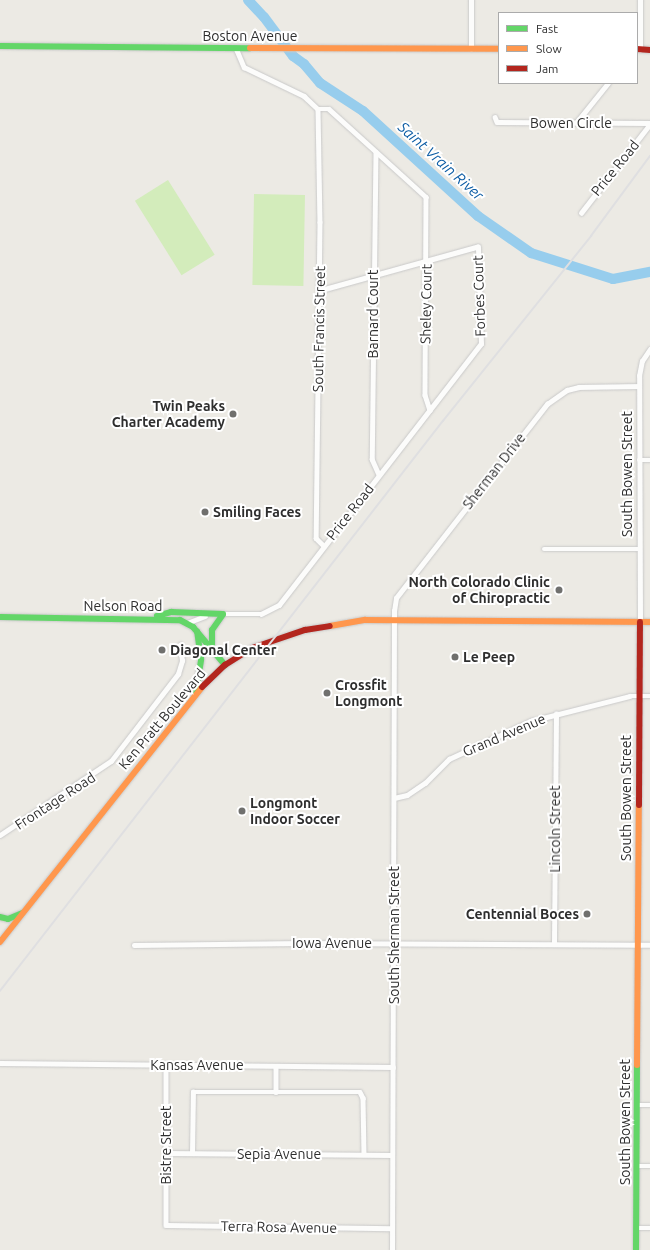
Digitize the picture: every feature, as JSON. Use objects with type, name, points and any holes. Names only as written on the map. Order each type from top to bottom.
[{"type":"main road","name":"Boston Avenue","points":[[0,46],[498,49]]},
{"type":"main road","points":[[639,50],[650,50]]},
{"type":"main road","points":[[150,618],[171,612],[223,614]]},
{"type":"main road","points":[[213,650],[212,630],[223,614]]},
{"type":"main road","name":"Nelson Road","points":[[0,617],[173,618],[187,623],[197,631],[225,665]]},
{"type":"main road","name":"Ken Pratt Boulevard","points":[[0,942],[196,693],[225,665],[252,648],[305,630],[343,623],[394,620],[650,622]]},
{"type":"main road","name":"South Bowen Street","points":[[636,1250],[640,622]]},
{"type":"main road","points":[[196,693],[201,659],[197,631]]},
{"type":"main road","points":[[0,917],[8,919],[24,911]]},
{"type":"street","points":[[471,0],[471,49]]},
{"type":"street","points":[[639,50],[640,0]]},
{"type":"street","points":[[236,48],[244,67],[304,96],[318,109],[329,109],[376,152]]},
{"type":"street","points":[[576,123],[607,84]]},
{"type":"street","name":"South Francis Street","points":[[318,109],[319,291],[316,538],[324,546]]},
{"type":"street","name":"Bowen Circle","points":[[495,117],[497,122],[650,124]]},
{"type":"street","name":"Price Road","points":[[581,213],[650,124]]},
{"type":"street","name":"Sheley Court","points":[[376,152],[426,197],[425,395],[430,410]]},
{"type":"street","name":"Barnard Court","points":[[376,152],[373,276],[372,459],[379,475]]},
{"type":"street","name":"Forbes Court","points":[[426,262],[478,247],[481,344]]},
{"type":"street","points":[[319,291],[426,262]]},
{"type":"street","name":"Price Road","points":[[187,623],[199,616],[223,614],[261,614],[275,608],[481,344]]},
{"type":"street","name":"South Bowen Street","points":[[640,622],[639,386],[641,366],[650,349]]},
{"type":"street","name":"Sherman Drive","points":[[394,620],[394,605],[403,587],[546,404],[567,390],[579,387],[639,386]]},
{"type":"street","points":[[639,460],[650,460]]},
{"type":"street","points":[[544,549],[639,549]]},
{"type":"street","name":"South Sherman Street","points":[[392,1250],[394,620]]},
{"type":"street","name":"Frontage Road","points":[[0,835],[111,761],[178,674],[182,661],[180,645]]},
{"type":"street","name":"Grand Avenue","points":[[394,798],[407,796],[425,783],[448,759],[531,721],[616,699],[650,696]]},
{"type":"street","name":"Lincoln Street","points":[[554,944],[556,714]]},
{"type":"street","name":"Iowa Avenue","points":[[134,945],[394,943],[650,945]]},
{"type":"street","name":"Kansas Avenue","points":[[0,1064],[166,1064],[393,1067]]},
{"type":"street","name":"Bistre Street","points":[[166,1064],[166,1225]]},
{"type":"street","points":[[276,1066],[276,1092]]},
{"type":"street","points":[[192,1153],[193,1092],[360,1092],[363,1098],[364,1154]]},
{"type":"street","points":[[637,1105],[650,1105]]},
{"type":"street","name":"Sepia Avenue","points":[[166,1153],[392,1155]]},
{"type":"street","points":[[636,1166],[650,1166]]},
{"type":"street","name":"Terra Rosa Avenue","points":[[166,1225],[392,1228]]},
{"type":"street","points":[[636,1228],[650,1228]]},
{"type":"green space","points":[[168,180],[215,255],[182,275],[135,201]]},
{"type":"green space","points":[[254,194],[305,195],[303,286],[252,285]]},
{"type":"waterway","name":"Saint Vrain River","points":[[248,0],[264,17],[293,56],[304,64],[320,83],[363,111],[478,216],[531,253],[613,279],[650,272]]},
{"type":"railway","points":[[0,991],[443,421],[591,236],[650,156]]},
{"type":"traffic: fast","points":[[0,46],[250,48]]},
{"type":"traffic: fast","points":[[157,616],[171,612],[223,614]]},
{"type":"traffic: fast","points":[[212,649],[212,630],[223,614]]},
{"type":"traffic: fast","points":[[0,617],[180,620],[193,627],[225,665]]},
{"type":"traffic: fast","points":[[196,692],[201,659],[197,631]]},
{"type":"traffic: fast","points":[[0,917],[8,919],[22,913]]},
{"type":"traffic: fast","points":[[636,1250],[637,1065]]},
{"type":"traffic: slow","points":[[250,48],[498,49]]},
{"type":"traffic: slow","points":[[330,626],[365,620],[650,622]]},
{"type":"traffic: slow","points":[[0,942],[202,687]]},
{"type":"traffic: slow","points":[[637,1065],[639,805]]},
{"type":"traffic: jam","points":[[638,49],[650,50]]},
{"type":"traffic: jam","points":[[639,805],[640,622]]},
{"type":"traffic: jam","points":[[202,687],[225,665],[252,648],[305,630],[330,626]]},
{"type":"place","name":"Twin Peaks Charter Academy","points":[[233,414]]},
{"type":"place","name":"Smiling Faces","points":[[205,512]]},
{"type":"place","name":"North Colorado Clinic of Chiropractic","points":[[559,590]]},
{"type":"place","name":"Diagonal Center","points":[[162,650]]},
{"type":"place","name":"Le Peep","points":[[455,657]]},
{"type":"place","name":"Crossfit Longmont","points":[[327,693]]},
{"type":"place","name":"Longmont Indoor Soccer","points":[[242,811]]},
{"type":"place","name":"Centennial Boces","points":[[587,914]]}]
